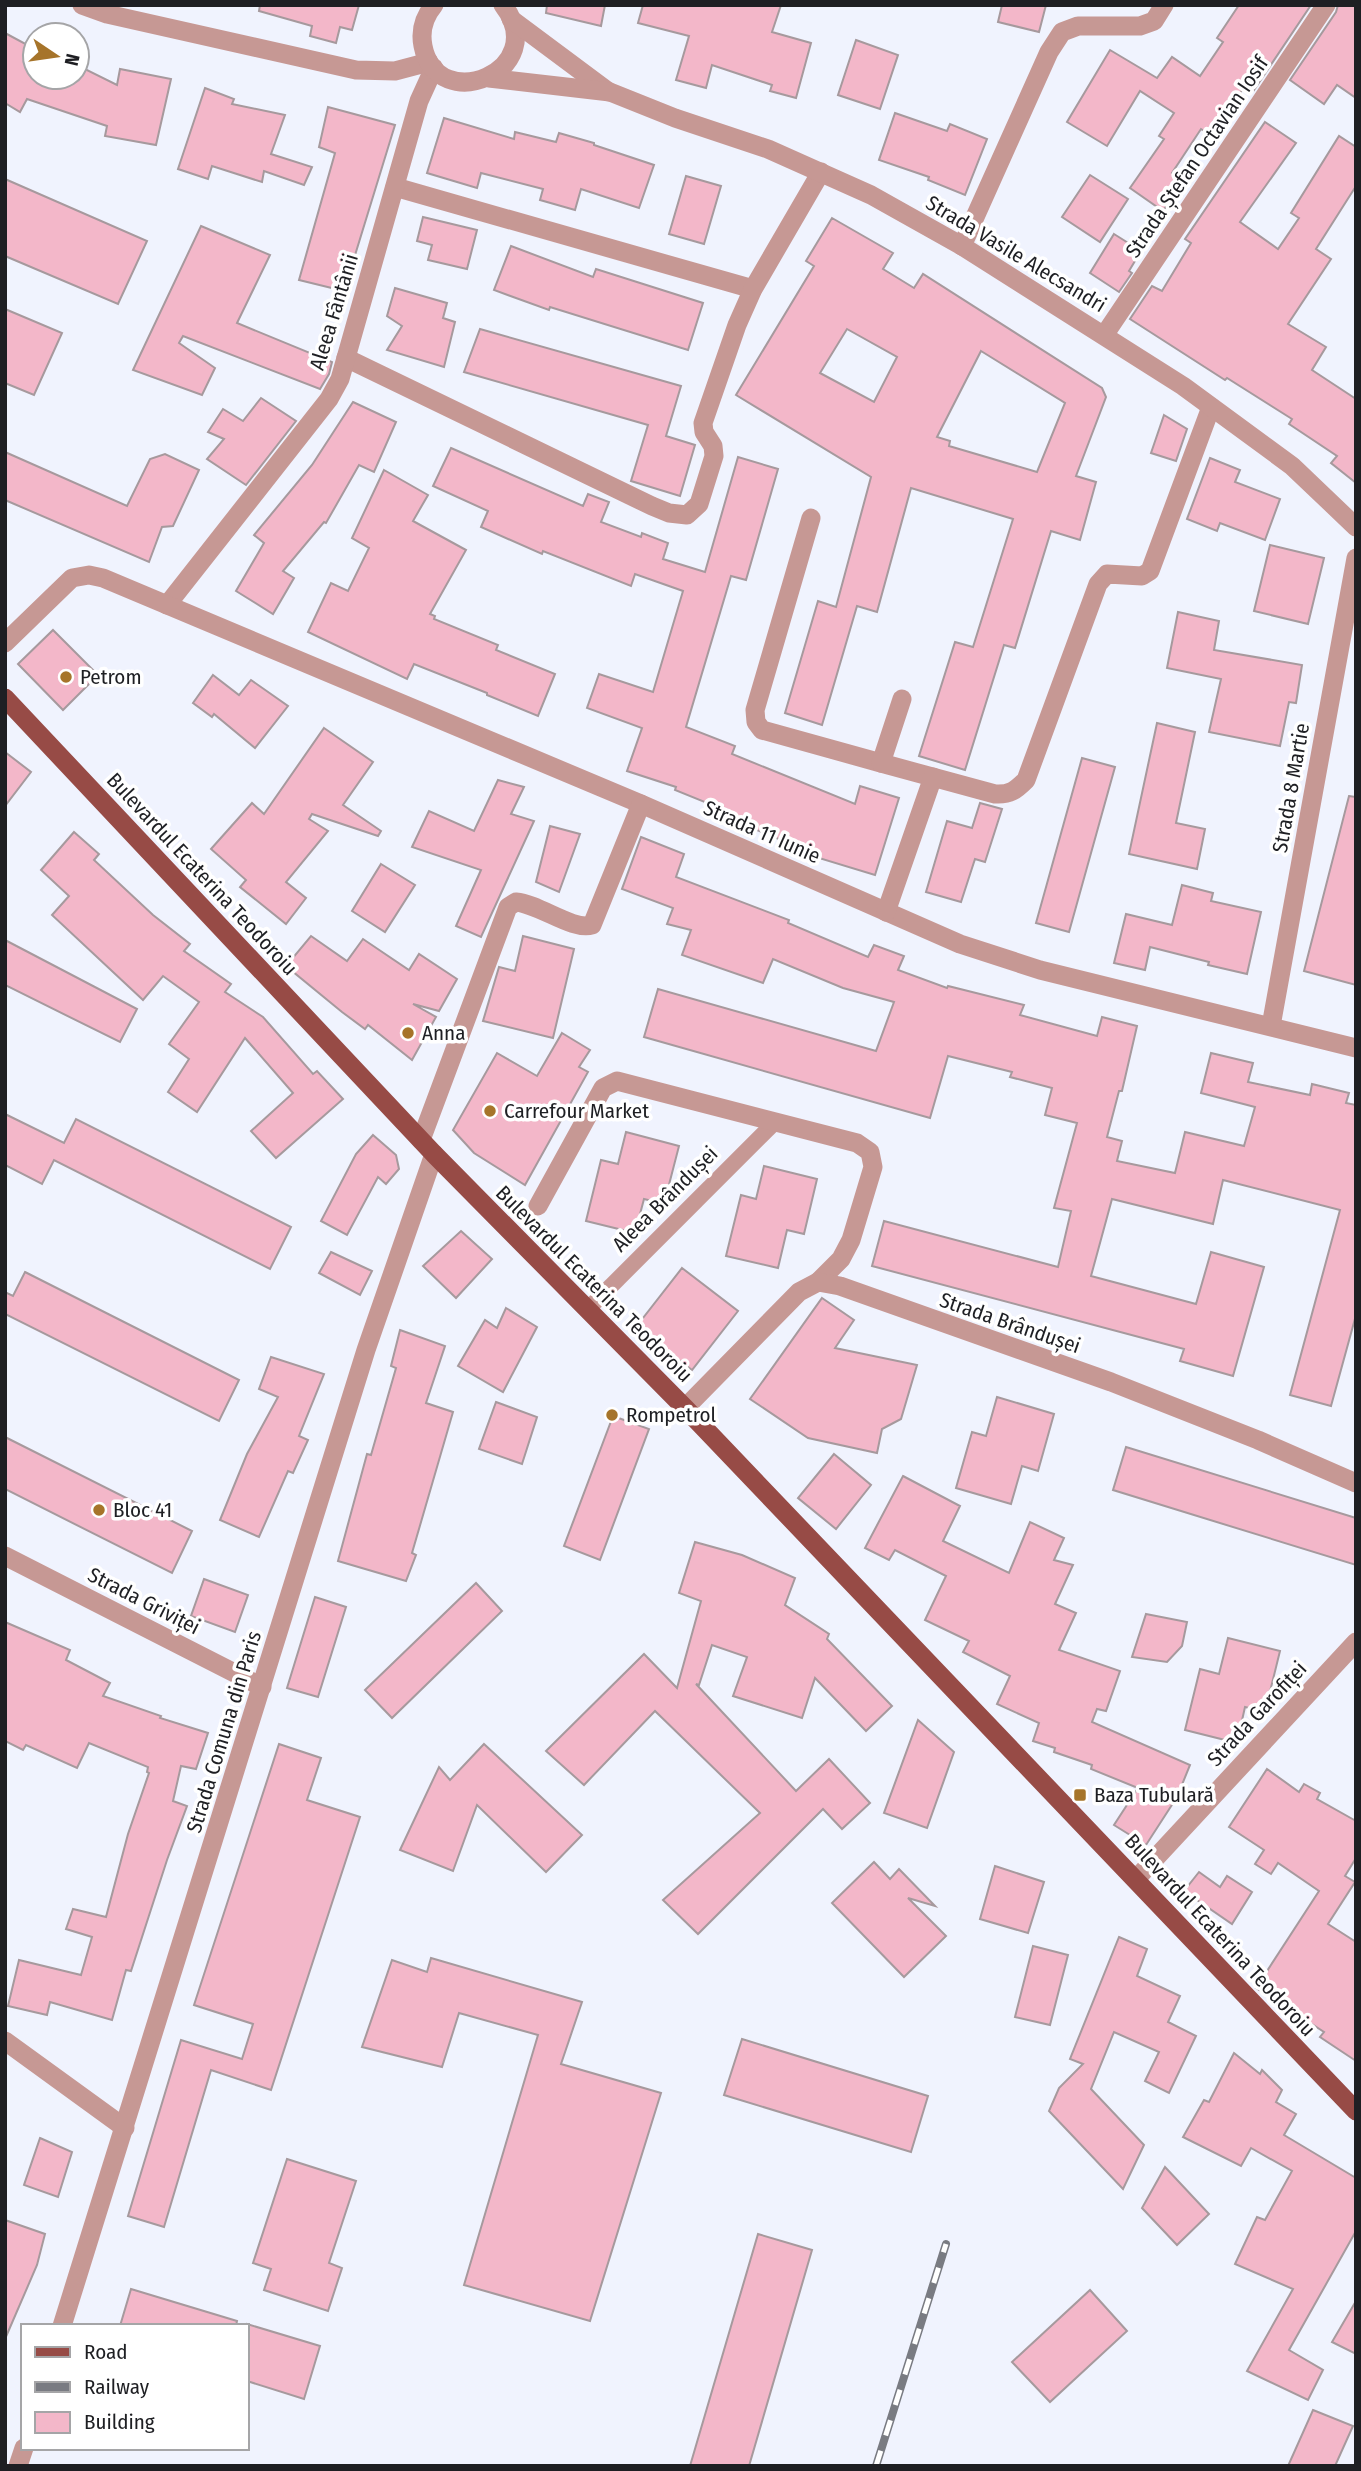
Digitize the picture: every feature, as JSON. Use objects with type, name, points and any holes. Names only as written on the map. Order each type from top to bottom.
[{"type":"main road","name":"Bulevardul Ecaterina Teodoroiu","points":[[5,698],[427,1147],[685,1408],[1356,2111]]},
{"type":"street","points":[[82,5],[107,14],[356,70],[395,71],[432,65],[424,50],[422,36],[430,7]]},
{"type":"street","points":[[962,246],[1049,52],[1062,32],[1077,26],[1140,26],[1154,21],[1164,5]]},
{"type":"street","name":"Strada Ștefan Octavian Iosif","points":[[1105,334],[1326,5]]},
{"type":"street","points":[[489,78],[506,63],[512,53],[514,41],[507,12]]},
{"type":"street","name":"Strada Vasile Alecsandri","points":[[507,12],[610,92]]},
{"type":"street","name":"Strada Vasile Alecsandri","points":[[432,65],[446,77],[460,82],[489,78],[610,92],[675,118],[768,149],[871,195],[962,246],[1105,334],[1212,407],[1292,466],[1356,527]]},
{"type":"street","name":"Aleea Fântânii","points":[[167,605],[329,399],[340,379],[419,101],[432,65]]},
{"type":"street","points":[[346,358],[652,506],[669,513],[687,515],[699,504],[714,456],[713,446],[704,432],[704,422],[737,325],[753,289],[821,173]]},
{"type":"street","points":[[395,187],[753,289]]},
{"type":"street","points":[[811,517],[755,710],[756,722],[762,730],[995,794],[1008,794],[1026,780],[1098,584],[1107,574],[1142,576],[1150,571],[1212,407]]},
{"type":"street","name":"Strada 8 Martie","points":[[1271,1026],[1356,558]]},
{"type":"street","name":"Strada 11 Iunie","points":[[5,643],[72,578],[89,575],[103,578],[641,804],[960,944],[1040,970],[1356,1048]]},
{"type":"street","points":[[881,763],[902,699]]},
{"type":"street","points":[[886,912],[933,777]]},
{"type":"street","name":"Strada Comuna din Paris","points":[[63,2324],[427,1147],[508,907],[516,902],[527,903],[580,926],[592,925],[641,804]]},
{"type":"street","points":[[538,1206],[603,1088],[617,1081],[857,1143],[870,1152],[873,1167],[851,1240],[841,1259],[818,1282],[799,1292],[685,1408]]},
{"type":"street","name":"Aleea Brândușei","points":[[588,1309],[775,1122]]},
{"type":"street","name":"Strada Brândușei","points":[[818,1282],[840,1286],[1111,1382],[1258,1440],[1356,1483]]},
{"type":"street","name":"Strada Griviței","points":[[5,1556],[262,1687]]},
{"type":"street","name":"Strada Garofiței","points":[[1136,1879],[1356,1642]]},
{"type":"street","points":[[5,2041],[125,2128]]},
{"type":"building","points":[[260,5],[359,5],[352,30],[340,27],[336,43],[310,36],[312,26],[259,11]]},
{"type":"building","points":[[547,5],[605,5],[601,26],[546,13]]},
{"type":"building","points":[[643,5],[781,5],[772,32],[811,43],[796,98],[770,91],[772,85],[712,65],[706,88],[676,80],[689,36],[638,23]]},
{"type":"building","points":[[1002,5],[1046,5],[1039,32],[998,22]]},
{"type":"building","points":[[1239,5],[1311,5],[1254,90],[1246,84],[1212,136],[1201,129],[1172,173],[1183,180],[1163,211],[1130,188],[1164,139],[1159,136],[1174,113],[1140,91],[1107,146],[1067,122],[1110,50],[1157,78],[1172,57],[1200,76],[1223,42],[1217,38]]},
{"type":"building","points":[[1338,5],[1356,5],[1356,98],[1337,85],[1324,104],[1290,80]]},
{"type":"building","points":[[5,33],[21,42],[21,91],[91,91],[91,72],[117,85],[120,69],[171,79],[156,145],[105,136],[107,126],[27,99],[20,112],[5,103]]},
{"type":"building","points":[[856,40],[898,55],[880,109],[838,95]]},
{"type":"building","points":[[205,88],[234,99],[232,104],[285,115],[271,154],[312,167],[304,185],[264,171],[262,182],[212,166],[208,179],[178,169]]},
{"type":"building","points":[[328,107],[395,125],[344,291],[299,280],[335,153],[319,147]]},
{"type":"building","points":[[895,113],[947,131],[950,124],[987,139],[965,195],[928,180],[929,177],[879,160]]},
{"type":"building","points":[[444,118],[514,139],[515,132],[556,142],[559,133],[654,165],[639,208],[581,189],[575,210],[540,200],[543,189],[481,173],[477,188],[427,173]]},
{"type":"building","points":[[1265,122],[1296,143],[1240,222],[1278,249],[1299,218],[1291,213],[1339,136],[1356,147],[1356,186],[1316,249],[1331,259],[1288,324],[1326,347],[1312,370],[1356,399],[1356,483],[1331,463],[1337,456],[1289,424],[1292,419],[1130,319],[1152,286],[1162,291],[1191,243],[1185,239]]},
{"type":"building","points":[[1090,175],[1128,199],[1100,242],[1062,217]]},
{"type":"building","points":[[686,176],[721,186],[704,244],[669,234]]},
{"type":"building","points":[[5,179],[147,241],[118,304],[5,256]]},
{"type":"building","points":[[423,217],[477,230],[467,269],[428,260],[432,245],[417,241]]},
{"type":"building","points":[[832,218],[893,253],[883,269],[914,288],[923,274],[1102,388],[1106,397],[1076,476],[1096,482],[1080,540],[1051,531],[1015,648],[1004,645],[965,770],[919,756],[955,642],[973,647],[1013,519],[911,488],[877,612],[857,606],[822,725],[785,713],[818,601],[836,607],[871,477],[736,395],[814,266],[806,261]],"holes":[[[847,329],[897,357],[874,402],[820,373]],[[981,351],[1065,403],[1037,472],[949,446],[950,441],[937,437]]]},
{"type":"building","points":[[201,226],[270,255],[237,323],[332,362],[329,374],[320,389],[183,336],[179,343],[215,368],[202,395],[133,370]]},
{"type":"building","points":[[1114,234],[1141,251],[1129,271],[1132,273],[1119,292],[1090,273]]},
{"type":"building","points":[[511,246],[593,277],[596,269],[703,303],[688,350],[550,307],[549,310],[494,290]]},
{"type":"building","points":[[395,288],[447,303],[443,318],[455,322],[444,367],[387,350],[402,326],[387,316]]},
{"type":"building","points":[[5,309],[62,333],[34,395],[5,383]]},
{"type":"building","points":[[480,329],[681,386],[666,436],[695,445],[680,496],[631,481],[648,425],[464,372]]},
{"type":"building","points":[[261,398],[296,421],[246,485],[207,459],[224,439],[208,432],[223,409],[243,421]]},
{"type":"building","points":[[353,402],[396,422],[374,472],[359,465],[326,523],[324,522],[283,571],[294,578],[273,614],[236,591],[264,543],[254,535],[312,465]]},
{"type":"building","points":[[1164,415],[1187,429],[1176,461],[1151,453]]},
{"type":"building","points":[[451,448],[583,506],[588,494],[609,502],[601,522],[641,537],[642,533],[668,543],[663,559],[705,572],[738,457],[778,469],[746,580],[731,576],[686,727],[735,746],[732,754],[855,804],[860,786],[899,798],[875,875],[784,846],[786,842],[730,819],[732,813],[675,790],[676,787],[627,771],[642,728],[587,708],[599,674],[653,692],[683,591],[635,574],[631,586],[543,551],[542,554],[481,527],[488,511],[433,486]]},
{"type":"building","points":[[5,452],[127,506],[150,459],[165,454],[199,470],[173,526],[162,527],[149,562],[5,500]]},
{"type":"building","points":[[1210,458],[1240,470],[1235,482],[1280,499],[1265,540],[1220,523],[1217,531],[1187,519]]},
{"type":"building","points":[[384,470],[428,495],[413,521],[466,550],[430,614],[435,616],[434,619],[498,645],[496,650],[555,674],[538,716],[414,664],[407,679],[308,632],[331,583],[348,591],[369,548],[352,538]]},
{"type":"building","points":[[1270,545],[1324,558],[1308,624],[1254,611]]},
{"type":"building","points":[[1178,612],[1219,621],[1214,650],[1302,665],[1296,703],[1289,702],[1280,746],[1209,732],[1221,679],[1167,668]]},
{"type":"building","points":[[53,630],[98,675],[63,710],[18,664]]},
{"type":"building","points":[[213,675],[239,695],[251,680],[288,706],[255,748],[214,714],[212,717],[193,703]]},
{"type":"building","points":[[1157,723],[1195,732],[1176,823],[1205,829],[1197,869],[1129,854]]},
{"type":"building","points":[[324,728],[373,762],[343,805],[381,831],[378,836],[312,814],[309,819],[328,831],[286,882],[306,898],[286,924],[240,887],[246,880],[211,849],[252,803],[264,814]]},
{"type":"building","points":[[5,752],[31,772],[5,806]]},
{"type":"building","points":[[1082,758],[1115,767],[1069,932],[1036,923]]},
{"type":"building","points":[[498,780],[524,787],[511,814],[534,821],[481,937],[456,926],[481,870],[412,847],[429,811],[474,831]]},
{"type":"building","points":[[1349,796],[1356,797],[1356,985],[1304,971]]},
{"type":"building","points":[[980,803],[1002,809],[985,862],[975,859],[961,902],[926,892],[947,821],[972,828]]},
{"type":"building","points":[[550,826],[580,834],[559,892],[536,882]]},
{"type":"building","points":[[74,832],[99,854],[94,860],[153,915],[190,944],[184,951],[231,984],[225,992],[263,1017],[313,1074],[317,1071],[343,1099],[276,1158],[251,1131],[293,1093],[245,1038],[197,1112],[168,1092],[189,1059],[169,1044],[199,1002],[163,976],[143,1000],[52,915],[69,896],[41,870]]},
{"type":"building","points":[[641,837],[684,854],[676,877],[789,920],[788,923],[868,957],[874,945],[904,956],[898,970],[947,988],[948,986],[1024,1005],[1020,1015],[1097,1036],[1102,1017],[1137,1026],[1122,1091],[1119,1091],[1107,1137],[1122,1141],[1117,1161],[1175,1173],[1185,1132],[1244,1146],[1255,1107],[1201,1093],[1211,1053],[1253,1063],[1248,1082],[1310,1095],[1312,1084],[1349,1093],[1346,1103],[1356,1105],[1356,1315],[1331,1406],[1290,1395],[1340,1210],[1223,1180],[1213,1224],[1112,1199],[1091,1276],[1196,1304],[1211,1252],[1264,1267],[1233,1376],[1180,1361],[1184,1349],[872,1266],[884,1221],[1058,1267],[1071,1211],[1054,1208],[1077,1123],[1045,1115],[1052,1088],[1010,1077],[1012,1072],[948,1056],[930,1118],[644,1037],[658,989],[876,1051],[894,1002],[843,988],[773,959],[763,983],[682,955],[691,930],[667,924],[673,908],[622,889]]},
{"type":"building","points":[[381,864],[415,885],[385,932],[352,911]]},
{"type":"building","points":[[1182,885],[1213,893],[1211,901],[1261,912],[1247,974],[1150,947],[1145,970],[1114,963],[1126,914],[1172,925]]},
{"type":"building","points":[[311,936],[347,961],[363,939],[409,970],[419,954],[457,979],[439,1011],[413,1004],[436,1017],[412,1060],[368,1025],[365,1029],[342,1012],[286,966]]},
{"type":"building","points":[[523,936],[574,949],[553,1038],[483,1021],[499,967],[515,971]]},
{"type":"building","points":[[5,940],[137,1009],[120,1042],[5,985]]},
{"type":"building","points":[[562,1033],[590,1050],[579,1067],[588,1072],[525,1185],[474,1153],[453,1130],[497,1053],[537,1076]]},
{"type":"building","points":[[5,1114],[64,1143],[76,1119],[291,1227],[270,1269],[54,1160],[42,1184],[5,1165]]},
{"type":"building","points":[[626,1132],[679,1146],[664,1204],[644,1199],[635,1233],[586,1221],[601,1160],[618,1164]]},
{"type":"building","points":[[373,1135],[396,1155],[399,1169],[386,1184],[378,1177],[347,1235],[321,1221],[356,1154]]},
{"type":"building","points":[[764,1166],[817,1179],[804,1234],[787,1230],[778,1268],[726,1256],[741,1195],[756,1199]]},
{"type":"building","points":[[461,1231],[492,1259],[456,1298],[423,1266]]},
{"type":"building","points":[[331,1252],[372,1271],[360,1295],[319,1273]]},
{"type":"building","points":[[682,1268],[738,1311],[692,1370],[636,1327]]},
{"type":"building","points":[[25,1272],[239,1380],[219,1421],[5,1314],[5,1292],[13,1296]]},
{"type":"building","points":[[822,1298],[854,1320],[835,1348],[917,1365],[901,1419],[882,1429],[877,1453],[808,1438],[750,1399]]},
{"type":"building","points":[[506,1308],[537,1327],[503,1392],[458,1366],[485,1320],[497,1328]]},
{"type":"building","points":[[400,1330],[445,1346],[426,1403],[453,1412],[412,1553],[416,1555],[406,1581],[338,1561],[367,1454],[371,1455],[396,1368],[391,1366]]},
{"type":"building","points":[[271,1357],[324,1374],[299,1436],[308,1440],[293,1473],[288,1471],[259,1537],[220,1520],[247,1454],[278,1397],[259,1389]]},
{"type":"building","points":[[997,1397],[1054,1414],[1038,1471],[1022,1466],[1011,1504],[956,1488],[972,1432],[986,1436]]},
{"type":"building","points":[[496,1402],[537,1417],[522,1464],[479,1449]]},
{"type":"building","points":[[613,1416],[649,1429],[600,1560],[564,1546]]},
{"type":"building","name":"Bloc 41","points":[[5,1437],[192,1531],[172,1573],[5,1489]]},
{"type":"building","points":[[1126,1447],[1356,1518],[1356,1565],[1113,1490]]},
{"type":"building","points":[[834,1454],[871,1485],[836,1529],[798,1498]]},
{"type":"building","points":[[903,1476],[960,1506],[943,1541],[1009,1573],[1030,1522],[1064,1538],[1054,1560],[1073,1565],[1055,1604],[1076,1613],[1059,1650],[1120,1671],[1106,1711],[1097,1709],[1092,1722],[1190,1765],[1177,1797],[1146,1845],[1114,1825],[1138,1788],[1091,1769],[1092,1765],[1054,1752],[1055,1748],[1033,1741],[1039,1723],[997,1704],[1010,1676],[963,1652],[969,1641],[925,1620],[946,1576],[895,1550],[889,1560],[865,1548]]},
{"type":"building","points":[[695,1542],[742,1555],[795,1578],[785,1605],[829,1634],[827,1639],[892,1706],[866,1731],[815,1678],[802,1718],[733,1696],[747,1657],[712,1645],[699,1685],[696,1684],[796,1791],[829,1759],[870,1803],[842,1829],[823,1809],[698,1934],[663,1900],[760,1813],[655,1711],[584,1785],[546,1751],[644,1654],[677,1688],[701,1601],[679,1593]]},
{"type":"building","points":[[204,1579],[248,1595],[235,1632],[191,1616]]},
{"type":"building","points":[[476,1583],[502,1611],[392,1718],[365,1690]]},
{"type":"building","points":[[315,1597],[346,1607],[318,1697],[287,1688]]},
{"type":"building","points":[[1146,1614],[1187,1622],[1182,1646],[1167,1662],[1132,1657]]},
{"type":"building","points":[[5,1622],[70,1650],[66,1660],[110,1683],[103,1696],[208,1733],[196,1769],[181,1766],[173,1801],[187,1806],[131,1971],[126,1970],[112,2020],[50,2002],[47,2015],[8,2006],[19,1960],[81,1975],[92,1937],[66,1929],[73,1909],[106,1917],[128,1834],[149,1773],[148,1767],[89,1743],[77,1768],[26,1745],[23,1750],[5,1741]]},
{"type":"building","points":[[1228,1638],[1280,1651],[1265,1712],[1245,1707],[1237,1743],[1185,1730],[1200,1669],[1219,1674]]},
{"type":"building","points":[[918,1720],[954,1752],[927,1828],[884,1813]]},
{"type":"building","points":[[279,1744],[321,1758],[307,1800],[360,1817],[271,2090],[211,2070],[164,2227],[128,2216],[181,2040],[242,2059],[253,2024],[194,2005]]},
{"type":"building","points":[[484,1744],[582,1835],[546,1872],[477,1805],[453,1871],[400,1850],[439,1767],[450,1780]]},
{"type":"building","points":[[1267,1769],[1299,1792],[1304,1784],[1320,1793],[1317,1799],[1356,1821],[1356,1858],[1345,1876],[1355,1882],[1328,1924],[1356,1942],[1356,2061],[1320,2037],[1324,2032],[1256,1988],[1319,1891],[1278,1863],[1271,1874],[1255,1864],[1264,1850],[1229,1827]]},
{"type":"building","points":[[874,1862],[890,1879],[899,1869],[935,1906],[908,1898],[946,1936],[904,1977],[832,1903]]},
{"type":"building","points":[[995,1866],[1044,1882],[1028,1933],[980,1919]]},
{"type":"building","points":[[1199,1872],[1220,1887],[1227,1876],[1252,1892],[1232,1924],[1184,1891]]},
{"type":"building","points":[[1119,1937],[1147,1949],[1137,1976],[1180,1996],[1168,2022],[1196,2036],[1169,2093],[1145,2081],[1159,2052],[1114,2032],[1091,2089],[1144,2145],[1123,2189],[1049,2111],[1059,2088],[1083,2064],[1070,2059]]},
{"type":"building","points":[[1033,1946],[1068,1955],[1050,2025],[1015,2017]]},
{"type":"building","points":[[431,1958],[582,2002],[561,2064],[661,2093],[590,2321],[464,2285],[538,2035],[459,2013],[442,2067],[362,2047],[392,1960],[427,1972]]},
{"type":"building","points":[[742,2039],[928,2096],[911,2152],[724,2095]]},
{"type":"building","points":[[1234,2053],[1260,2074],[1262,2070],[1282,2090],[1276,2102],[1296,2114],[1284,2135],[1356,2178],[1356,2231],[1289,2350],[1323,2370],[1308,2400],[1247,2371],[1293,2289],[1235,2264],[1257,2217],[1265,2220],[1292,2171],[1251,2148],[1241,2166],[1183,2137],[1204,2100],[1209,2102]]},
{"type":"building","points":[[40,2138],[72,2152],[58,2197],[24,2185]]},
{"type":"building","points":[[287,2159],[356,2181],[329,2263],[342,2268],[328,2311],[264,2290],[271,2269],[253,2263]]},
{"type":"building","points":[[1165,2167],[1209,2214],[1177,2245],[1142,2208]]},
{"type":"building","points":[[5,2220],[45,2234],[37,2265],[5,2339]]},
{"type":"building","points":[[758,2234],[812,2250],[749,2466],[690,2466]]},
{"type":"building","points":[[131,2289],[237,2321],[236,2324],[121,2324]]},
{"type":"building","points":[[1090,2290],[1127,2331],[1050,2402],[1012,2362]]},
{"type":"building","points":[[1356,2301],[1356,2354],[1332,2342]]},
{"type":"building","points":[[248,2324],[320,2346],[304,2399],[248,2381]]},
{"type":"building","points":[[1313,2410],[1353,2426],[1335,2466],[1288,2466]]},
{"type":"railway","points":[[876,2466],[946,2244]]},
{"type":"place","name":"Petrom","points":[[66,677]]},
{"type":"place","name":"Anna","points":[[408,1033]]},
{"type":"place","name":"Carrefour Market","points":[[490,1111]]},
{"type":"place","name":"Rompetrol","points":[[612,1415]]},
{"type":"place","name":"Bloc 41","points":[[99,1510]]},
{"type":"place","name":"Baza Tubulară","points":[[1080,1795]]}]
